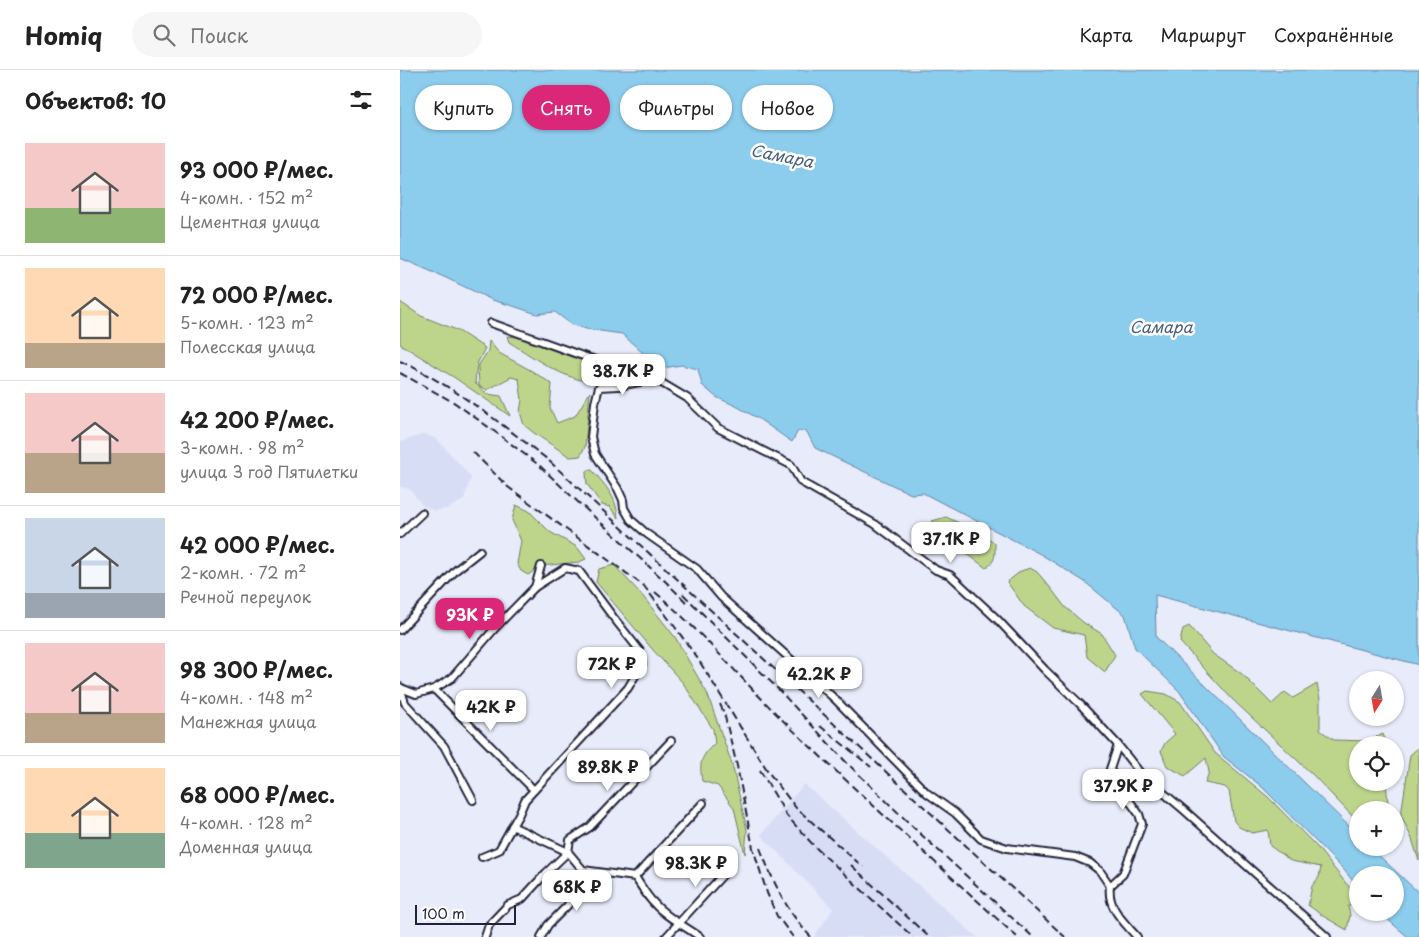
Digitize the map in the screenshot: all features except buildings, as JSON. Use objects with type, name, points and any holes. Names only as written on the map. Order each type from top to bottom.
[{"type":"street","points":[[491,323],[608,364],[645,381]]},
{"type":"street","points":[[1110,886],[1100,872],[1090,863],[1075,858],[1007,848],[981,840],[955,813],[927,793],[835,699],[721,596],[697,569],[648,534],[632,520],[624,508],[618,489],[596,454],[591,437],[599,387],[645,381],[660,382],[687,398],[718,428],[791,465],[801,482],[875,524],[936,570],[950,575],[998,620],[1080,704],[1118,745],[1141,774],[1326,937]]},
{"type":"street","points":[[400,534],[422,513]]},
{"type":"street","points":[[400,630],[456,570],[480,551]]},
{"type":"street","points":[[535,586],[540,566]]},
{"type":"street","points":[[400,688],[416,694],[434,689],[452,678],[535,586],[565,568],[579,571],[640,651],[642,664],[628,688],[525,800],[499,850],[482,858]]},
{"type":"street","points":[[400,688],[405,702],[444,746],[473,800]]},
{"type":"street","points":[[434,689],[534,790]]},
{"type":"street","points":[[485,937],[489,925],[508,905],[522,899],[568,852],[570,840],[590,827],[670,741]]},
{"type":"street","points":[[1118,745],[1110,769],[1118,785],[1139,814],[1142,824],[1123,874],[1110,886],[1109,894],[1112,907],[1136,937]]},
{"type":"street","points":[[635,877],[703,802]]},
{"type":"street","points":[[512,826],[568,852],[583,870],[635,877],[651,901],[678,924],[700,937]]},
{"type":"street","points":[[666,937],[730,867]]},
{"type":"street","points":[[541,937],[548,925],[568,905],[583,870]]},
{"type":"shaded area","points":[[424,434],[437,439],[471,477],[464,500],[448,508],[435,511],[422,505],[410,489],[400,487],[400,442]]},
{"type":"shaded area","points":[[804,784],[977,937],[814,937],[833,909],[761,835]]},
{"type":"green space","points":[[400,302],[421,316],[457,330],[485,348],[477,364],[475,383],[487,394],[501,396],[510,416],[455,378],[400,344]]},
{"type":"green space","points":[[507,336],[516,337],[598,364],[632,378],[605,383],[579,380],[554,370],[509,342]]},
{"type":"green space","points":[[489,341],[499,353],[552,384],[550,408],[557,423],[575,416],[590,392],[585,447],[580,456],[570,457],[524,425],[520,412],[522,400],[519,379],[511,377],[487,390],[479,386],[478,366],[488,351]]},
{"type":"green space","points":[[588,470],[592,470],[610,492],[618,518],[610,507],[602,505],[587,484],[586,474]]},
{"type":"green space","points":[[516,505],[529,511],[550,532],[577,547],[586,559],[579,562],[541,566],[528,575],[521,571],[517,564],[521,541],[512,520]]},
{"type":"green space","points":[[946,517],[981,533],[995,543],[992,563],[986,568],[945,537],[932,521]]},
{"type":"green space","points":[[614,565],[641,594],[675,637],[707,693],[732,764],[747,830],[745,854],[734,808],[718,786],[702,781],[702,760],[715,743],[713,729],[683,683],[596,582],[599,569]]},
{"type":"green space","points":[[1030,568],[1037,572],[1065,607],[1084,623],[1102,634],[1115,655],[1105,672],[1087,657],[1084,635],[1053,628],[1024,606],[1007,582],[1021,571]]},
{"type":"green space","points":[[1189,626],[1213,654],[1242,674],[1272,704],[1285,692],[1293,698],[1317,684],[1320,699],[1320,730],[1334,740],[1349,740],[1349,791],[1387,791],[1388,801],[1349,801],[1349,813],[1313,775],[1232,699],[1180,642],[1183,629]]},
{"type":"green space","points":[[1147,691],[1166,694],[1180,702],[1215,753],[1268,797],[1317,847],[1349,887],[1349,920],[1347,930],[1308,905],[1312,886],[1319,877],[1321,867],[1291,861],[1270,846],[1268,830],[1252,833],[1239,827],[1234,821],[1229,791],[1225,787],[1205,783],[1209,772],[1206,758],[1185,776],[1167,766],[1161,751],[1165,743],[1175,734],[1142,694]]},
{"type":"green space","points":[[1419,747],[1419,861],[1404,822],[1403,801],[1410,755]]},
{"type":"water","name":"Самара","points":[[400,70],[1419,70],[1419,665],[1155,595],[1156,637],[1349,826],[1349,856],[1380,856],[1390,866],[1349,866],[1349,876],[1261,786],[1224,757],[1179,691],[1135,648],[1125,615],[1085,582],[1042,555],[923,493],[911,494],[815,448],[807,432],[798,431],[792,442],[759,419],[716,397],[702,385],[698,369],[681,365],[664,368],[645,355],[622,334],[586,329],[571,324],[555,312],[537,314],[492,300],[400,258]]},
{"type":"water","name":"Самара","points":[[1404,879],[1419,893],[1419,937],[1408,937],[1389,921],[1404,921]]},
{"type":"railway","points":[[400,361],[458,394],[547,459],[1065,937]]},
{"type":"railway","points":[[400,373],[455,403],[540,466],[686,602]]},
{"type":"railway","points":[[473,452],[508,487],[644,586],[698,659],[769,773],[796,808],[863,867]]},
{"type":"railway","points":[[655,592],[692,626],[797,734],[1017,937]]},
{"type":"railway","points":[[683,594],[778,689],[846,762],[914,828],[1033,937]]},
{"type":"railway","points":[[720,704],[737,766],[753,848],[767,893],[777,916],[793,937]]},
{"type":"railway","points":[[820,726],[871,767]]},
{"type":"railway","points":[[760,770],[787,816],[815,847],[913,937]]},
{"type":"railway","points":[[760,848],[787,906],[811,937]]},
{"type":"railway","points":[[851,865],[929,937]]}]
